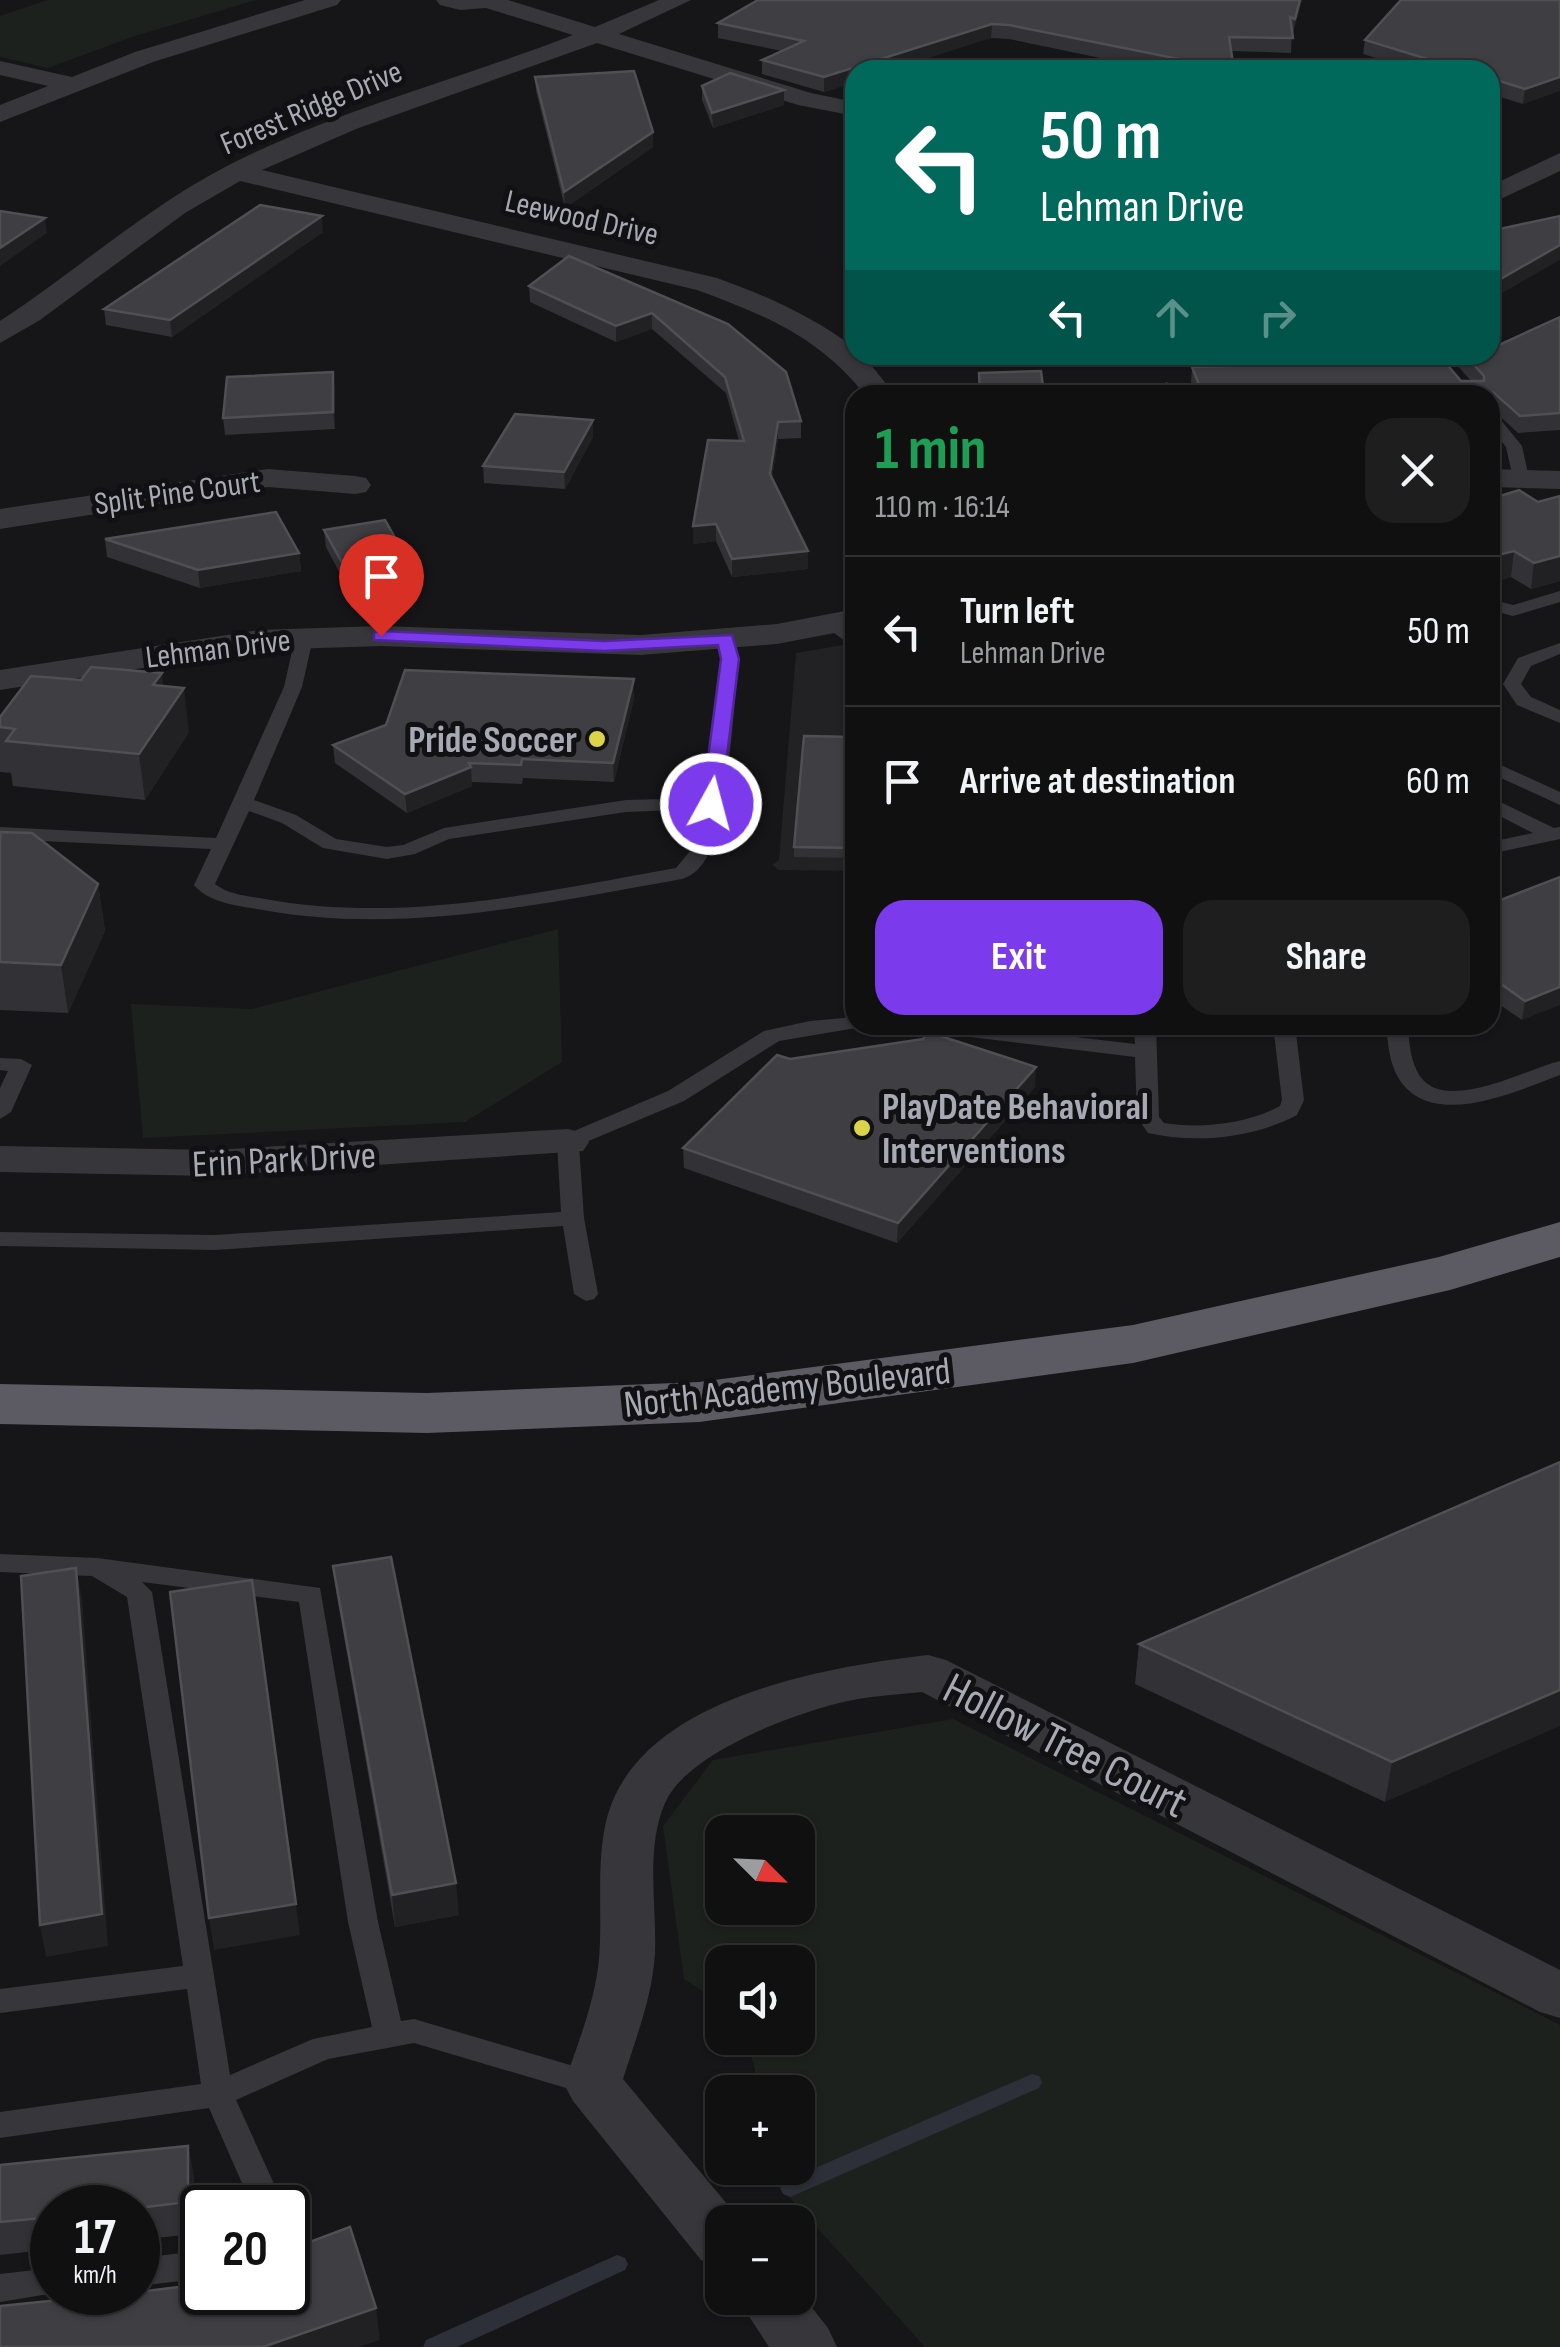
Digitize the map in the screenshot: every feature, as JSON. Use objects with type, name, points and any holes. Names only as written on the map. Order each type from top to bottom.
[{"type":"highway","name":"North Academy Boulevard","points":[[0,1404],[427,1413],[699,1402],[1133,1344],[1450,1272],[1560,1239]]},
{"type":"street","points":[[0,114],[70,84],[195,40],[329,0]]},
{"type":"street","points":[[448,0],[460,4],[487,1],[807,100],[845,107]]},
{"type":"street","name":"Forest Ridge Drive","points":[[0,334],[156,219],[235,172],[342,125],[594,36],[680,0]]},
{"type":"street","points":[[0,68],[70,84]]},
{"type":"street","points":[[1500,191],[1560,161]]},
{"type":"street","name":"Leewood Drive","points":[[235,172],[676,275],[749,299],[819,334],[845,356]]},
{"type":"street","points":[[819,334],[845,328]]},
{"type":"street","name":"Leewood Drive","points":[[856,365],[872,385]]},
{"type":"street","name":"Split Pine Court","points":[[0,519],[268,478],[355,485]]},
{"type":"street","points":[[1505,478],[1560,480]]},
{"type":"street","name":"Lehman Drive","points":[[0,680],[206,646],[304,638],[416,637],[604,646],[845,629]]},
{"type":"street","name":"Erin Park Drive","points":[[0,1159],[106,1166],[196,1166],[568,1142]]},
{"type":"street","name":"Hollow Tree Court","points":[[593,2084],[625,1975],[636,1812],[642,1794],[661,1768],[695,1744],[769,1708],[837,1685],[928,1673],[1560,1996]]},
{"type":"street","points":[[593,2084],[705,2221]]},
{"type":"street","points":[[780,2315],[806,2347]]},
{"type":"lane","points":[[1500,429],[1514,446],[1505,478]]},
{"type":"lane","points":[[1500,607],[1513,611],[1560,596]]},
{"type":"lane","points":[[304,638],[294,687],[204,885],[214,894],[229,898],[330,914],[440,912],[553,897],[682,873],[693,865],[706,836],[730,659],[726,639]]},
{"type":"lane","points":[[1560,648],[1524,662],[1512,684],[1524,701],[1560,716]]},
{"type":"lane","points":[[1500,771],[1560,799]]},
{"type":"lane","points":[[243,803],[284,817],[330,844],[386,853],[408,850],[444,834],[626,806],[711,804]]},
{"type":"lane","points":[[1500,808],[1556,834]]},
{"type":"lane","points":[[0,832],[223,844]]},
{"type":"lane","points":[[1500,846],[1556,834]]},
{"type":"lane","points":[[586,1294],[573,1218],[568,1142],[676,1096],[772,1036],[845,1024]]},
{"type":"lane","points":[[1005,1035],[1146,1052]]},
{"type":"lane","points":[[1145,1035],[1146,1110],[1156,1128],[1179,1133],[1265,1121],[1284,1114],[1294,1100],[1285,1035]]},
{"type":"lane","points":[[1398,1035],[1407,1075],[1418,1090],[1433,1096],[1473,1095],[1560,1067]]},
{"type":"lane","points":[[0,1064],[21,1066],[0,1112]]},
{"type":"lane","points":[[0,1240],[85,1245],[172,1244],[573,1218]]},
{"type":"lane","points":[[0,1563],[97,1567],[310,1594],[363,1922],[389,2036]]},
{"type":"lane","points":[[97,1567],[139,1592],[218,2094],[260,2185]]},
{"type":"lane","points":[[0,2001],[200,1976]]},
{"type":"lane","points":[[0,2125],[218,2094],[324,2048],[414,2031],[593,2084]]},
{"type":"lane","points":[[0,2288],[30,2285]]},
{"type":"shaded area","points":[[48,0],[256,0],[132,37],[48,68],[0,57],[0,16]]},
{"type":"shaded area","points":[[845,645],[845,871],[779,870],[772,865],[779,860],[796,653]]},
{"type":"shaded area","points":[[558,929],[562,1062],[465,1122],[143,1138],[131,1004],[252,1009]]},
{"type":"shaded area","points":[[953,1719],[1560,2025],[1560,2347],[925,2347],[815,2225],[815,2205],[796,2205],[778,2185],[815,2185],[815,2075],[754,2075],[750,2055],[815,2055],[815,1945],[705,1945],[705,1993],[684,1979],[663,1826],[713,1760]]},
{"type":"building","points":[[758,0],[1300,0],[1295,19],[1290,17],[1293,38],[1229,37],[1232,60],[1184,60],[992,24],[878,60],[845,60],[845,70],[824,77],[762,60],[804,41],[718,23]]},
{"type":"building","points":[[1401,0],[1560,0],[1560,77],[1525,89],[1500,81],[1500,60],[1430,60],[1365,40]]},
{"type":"building","points":[[634,71],[653,132],[564,192],[535,77]]},
{"type":"building","points":[[730,73],[784,90],[712,113],[702,86]]},
{"type":"building","points":[[260,205],[322,216],[170,320],[104,309]]},
{"type":"building","points":[[0,211],[45,218],[0,248]]},
{"type":"building","points":[[1560,216],[1560,245],[1500,279],[1500,229]]},
{"type":"building","points":[[569,256],[728,324],[786,372],[801,421],[778,422],[770,474],[808,551],[732,559],[716,524],[693,526],[708,440],[744,441],[725,377],[652,313],[616,326],[529,286]]},
{"type":"building","points":[[1560,317],[1560,413],[1520,416],[1500,398],[1500,385],[1199,385],[1192,367],[1447,365],[1461,381],[1484,381],[1474,365],[1500,365],[1500,344]]},
{"type":"building","points":[[1041,371],[1043,385],[980,385],[979,373]]},
{"type":"building","points":[[333,372],[333,412],[223,418],[227,377]]},
{"type":"building","points":[[515,414],[593,420],[564,472],[483,466]]},
{"type":"building","points":[[1519,490],[1538,502],[1560,496],[1560,556],[1534,563],[1514,551],[1500,554],[1500,496]]},
{"type":"building","points":[[276,512],[299,553],[198,570],[105,539]]},
{"type":"building","points":[[385,520],[413,569],[351,579],[324,530]]},
{"type":"building","points":[[91,667],[162,673],[153,685],[184,688],[139,754],[6,741],[15,729],[0,727],[0,717],[31,676],[81,680]]},
{"type":"building","points":[[405,670],[634,679],[613,763],[522,759],[521,765],[469,763],[471,767],[405,794],[333,745],[386,725]]},
{"type":"building","points":[[804,736],[845,737],[845,848],[794,847]]},
{"type":"building","points":[[0,832],[32,833],[98,884],[61,965],[0,962]]},
{"type":"building","points":[[1560,877],[1560,987],[1525,1001],[1500,983],[1500,900]]},
{"type":"building","name":"PlayDate Behavioral Interventions","points":[[926,1035],[937,1035],[1036,1067],[898,1223],[683,1148],[777,1055],[790,1059],[923,1039]]},
{"type":"building","points":[[1560,1462],[1560,1690],[1392,1762],[1139,1644]]},
{"type":"building","points":[[391,1557],[456,1883],[392,1895],[333,1566]]},
{"type":"building","points":[[76,1568],[102,1914],[40,1925],[21,1576]]},
{"type":"building","points":[[252,1580],[296,1904],[209,1918],[170,1592]]},
{"type":"building","points":[[188,2146],[188,2185],[180,2185],[180,2203],[160,2205],[160,2185],[30,2185],[30,2219],[0,2222],[0,2165]]},
{"type":"building","points":[[350,2227],[376,2308],[263,2347],[0,2347],[0,2306],[30,2303],[30,2315],[160,2315],[160,2289],[180,2287],[180,2315],[310,2315],[310,2242]]},
{"type":"waterway","points":[[790,2188],[1032,2082]]},
{"type":"waterway","points":[[434,2347],[617,2264]]},
{"type":"place","name":"Pride Soccer","points":[[597,739]]},
{"type":"place","name":"PlayDate Behavioral Interventions","points":[[862,1128]]},
{"type":"route","points":[[381,636],[604,646],[726,639],[730,659],[711,804]]}]
